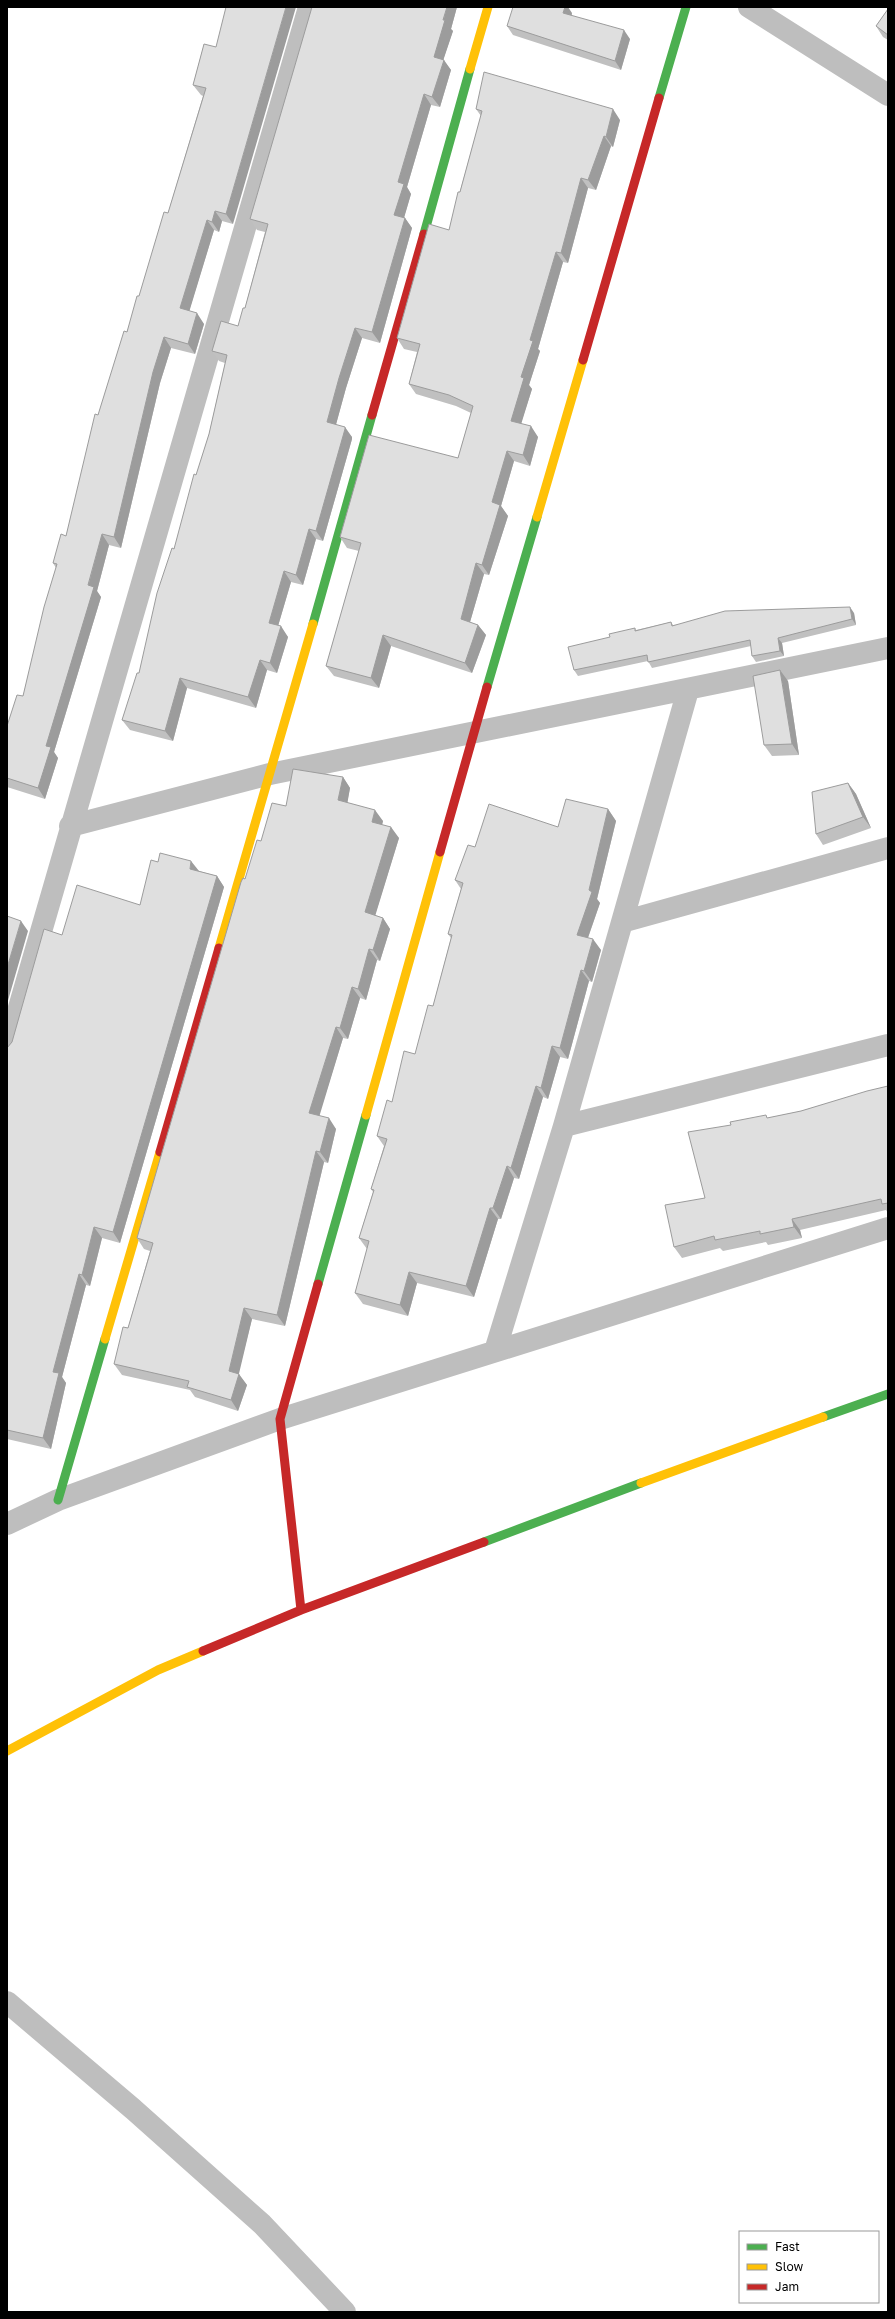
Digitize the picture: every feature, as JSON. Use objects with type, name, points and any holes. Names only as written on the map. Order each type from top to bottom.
[{"type":"street","points":[[7,1049],[70,826],[310,7]]},
{"type":"street","points":[[58,1500],[270,774],[488,7]]},
{"type":"street","points":[[301,1610],[280,1419],[474,732],[686,7]]},
{"type":"street","points":[[749,7],[888,94]]},
{"type":"street","points":[[70,826],[270,774],[888,648]]},
{"type":"street","points":[[495,1351],[564,1126],[688,690]]},
{"type":"street","points":[[622,922],[888,848]]},
{"type":"street","points":[[564,1126],[888,1045]]},
{"type":"street","points":[[7,1524],[58,1500],[280,1419],[888,1228]]},
{"type":"street","points":[[7,1751],[158,1670],[301,1610],[736,1448],[888,1394]]},
{"type":"street","points":[[7,2002],[133,2109],[262,2224],[345,2312]]},
{"type":"building","points":[[226,7],[286,7],[226,214],[215,211],[212,222],[207,220],[180,308],[197,313],[188,344],[164,337],[153,372],[114,537],[102,534],[88,585],[94,587],[46,746],[51,747],[38,788],[7,778],[7,726],[17,695],[23,696],[44,607],[57,564],[53,563],[61,534],[66,536],[95,414],[98,415],[124,331],[127,332],[164,212],[168,213],[206,88],[193,85],[204,44],[216,47]]},
{"type":"building","points":[[312,7],[447,7],[443,20],[445,20],[434,57],[444,60],[432,97],[424,94],[398,182],[404,184],[394,215],[405,218],[372,332],[355,328],[339,378],[327,422],[345,427],[345,429],[316,531],[309,529],[296,575],[284,571],[269,623],[281,626],[270,663],[260,660],[248,697],[180,678],[165,731],[122,720],[137,673],[139,673],[157,593],[172,548],[174,549],[194,474],[196,475],[209,434],[227,355],[212,351],[221,321],[238,326],[243,308],[245,308],[268,224],[250,219]]},
{"type":"building","points":[[513,7],[565,7],[563,13],[624,30],[615,61],[507,26]]},
{"type":"building","points":[[888,9],[888,35],[876,26]]},
{"type":"building","points":[[484,72],[613,109],[606,137],[604,136],[588,180],[581,178],[561,253],[556,252],[530,340],[533,341],[521,377],[524,378],[511,421],[531,426],[523,455],[507,451],[492,502],[500,505],[482,565],[476,563],[461,619],[478,625],[465,663],[383,635],[371,678],[326,666],[361,543],[340,537],[369,435],[458,458],[473,406],[449,395],[409,384],[420,344],[397,338],[429,224],[449,230],[458,192],[460,192],[482,111],[476,109]]},
{"type":"building","points":[[850,607],[852,619],[778,638],[780,651],[752,656],[750,640],[648,662],[647,655],[574,670],[568,647],[610,637],[609,634],[635,628],[635,631],[671,622],[672,626],[725,611]]},
{"type":"building","points":[[780,670],[792,744],[764,745],[753,676]]},
{"type":"building","points":[[293,769],[343,777],[338,800],[375,810],[372,822],[391,827],[365,912],[383,918],[373,950],[369,949],[358,989],[352,987],[340,1028],[336,1027],[309,1113],[329,1118],[320,1152],[316,1151],[277,1315],[244,1308],[229,1371],[239,1374],[231,1400],[187,1387],[189,1381],[114,1364],[123,1327],[128,1328],[153,1243],[137,1238],[241,882],[243,878],[245,879],[257,840],[261,841],[272,803],[286,806]]},
{"type":"building","points":[[848,783],[863,817],[816,834],[812,792]]},
{"type":"building","points":[[566,799],[608,809],[589,890],[592,892],[577,935],[593,939],[584,971],[581,970],[560,1048],[552,1046],[541,1088],[536,1086],[511,1168],[507,1166],[493,1208],[490,1208],[466,1286],[409,1272],[400,1305],[355,1293],[369,1241],[359,1238],[374,1190],[371,1189],[387,1139],[377,1136],[387,1100],[392,1102],[404,1051],[415,1054],[428,1005],[433,1006],[452,935],[448,934],[463,883],[455,880],[468,845],[475,847],[489,804],[558,827]]},
{"type":"building","points":[[160,853],[191,861],[190,869],[217,876],[113,1232],[94,1227],[82,1275],[79,1274],[53,1372],[59,1373],[43,1438],[7,1430],[7,1048],[12,1042],[44,929],[62,935],[77,885],[140,905],[151,860],[158,862]]},
{"type":"building","points":[[7,916],[21,921],[7,968]]},
{"type":"building","points":[[888,1086],[888,1203],[882,1204],[881,1199],[792,1219],[794,1227],[760,1234],[760,1231],[715,1240],[714,1236],[674,1247],[665,1205],[705,1198],[688,1132],[731,1125],[730,1122],[766,1115],[767,1118],[801,1111]]},
{"type":"traffic: fast","points":[[659,98],[686,7]]},
{"type":"traffic: fast","points":[[424,234],[470,69]]},
{"type":"traffic: fast","points":[[313,624],[372,415]]},
{"type":"traffic: fast","points":[[487,687],[537,517]]},
{"type":"traffic: fast","points":[[318,1284],[366,1115]]},
{"type":"traffic: fast","points":[[58,1500],[105,1339]]},
{"type":"traffic: fast","points":[[823,1417],[888,1394]]},
{"type":"traffic: fast","points":[[484,1542],[641,1483]]},
{"type":"traffic: slow","points":[[470,69],[488,7]]},
{"type":"traffic: slow","points":[[537,517],[583,360]]},
{"type":"traffic: slow","points":[[219,948],[313,624]]},
{"type":"traffic: slow","points":[[366,1115],[440,852]]},
{"type":"traffic: slow","points":[[105,1339],[160,1152]]},
{"type":"traffic: slow","points":[[641,1483],[823,1417]]},
{"type":"traffic: slow","points":[[7,1751],[158,1670],[203,1651]]},
{"type":"traffic: jam","points":[[583,360],[659,98]]},
{"type":"traffic: jam","points":[[372,415],[424,234]]},
{"type":"traffic: jam","points":[[440,852],[487,687]]},
{"type":"traffic: jam","points":[[160,1152],[219,948]]},
{"type":"traffic: jam","points":[[301,1610],[280,1419],[318,1284]]},
{"type":"traffic: jam","points":[[203,1651],[301,1610],[484,1542]]}]
